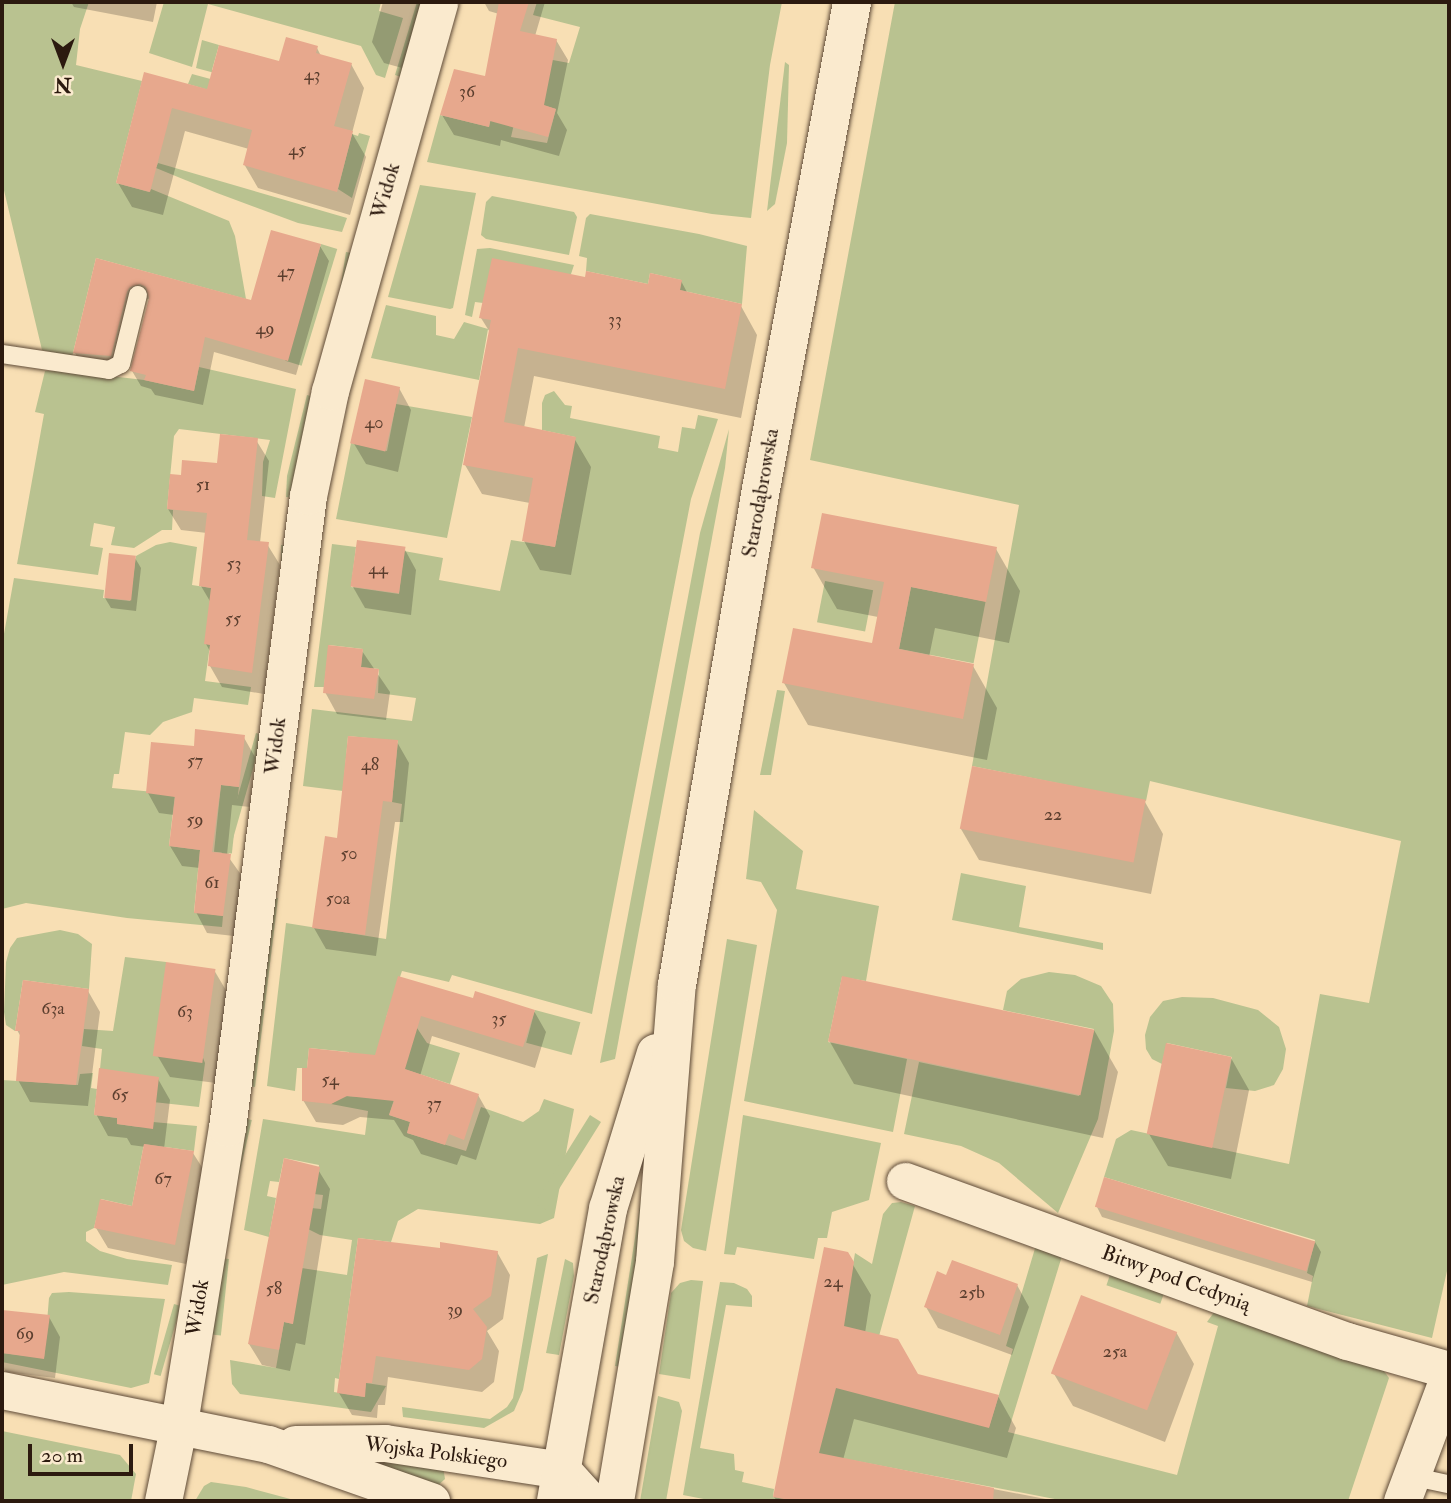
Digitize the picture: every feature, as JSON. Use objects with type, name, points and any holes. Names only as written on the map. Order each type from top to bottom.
[{"type":"street","name":"Widok","points":[[163,1501],[179,1423],[229,1115],[308,496],[330,391],[439,2]]},
{"type":"street","name":"Starodąbrowska","points":[[615,1501],[655,1262],[677,985],[761,489],[852,2]]},
{"type":"street","name":"Starodąbrowska","points":[[559,1486],[607,1209],[677,985]]},
{"type":"street","name":"Bitwy pod Cedynią","points":[[905,1181],[1347,1341],[1449,1370]]},
{"type":"street","points":[[1406,1489],[1449,1376]]},
{"type":"street","name":"Wojska Polskiego","points":[[2,1390],[179,1423],[268,1444],[431,1501]]},
{"type":"street","name":"Wojska Polskiego","points":[[268,1444],[385,1443],[559,1486]]},
{"type":"street","points":[[559,1486],[590,1501]]},
{"type":"lane","points":[[2,354],[109,370],[121,364],[138,296]]},
{"type":"lane","points":[[1406,1489],[1449,1484]]},
{"type":"green space","points":[[2,2],[89,2],[80,29],[76,65],[142,81],[116,183],[149,192],[151,189],[229,221],[235,236],[246,299],[96,258],[72,357],[42,350],[2,182]]},
{"type":"green space","points":[[164,2],[381,2],[379,11],[403,18],[385,78],[376,75],[361,46],[208,4],[192,67],[149,53]]},
{"type":"green space","points":[[417,2],[422,2],[401,77],[395,75]]},
{"type":"green space","points":[[537,2],[782,2],[770,65],[751,218],[712,214],[427,162],[440,115],[489,127],[493,110],[514,124],[511,137],[547,143],[556,109],[539,104],[520,54],[569,63],[580,27],[533,15]]},
{"type":"green space","points":[[895,2],[1449,2],[1449,1262],[1432,1338],[1307,1306],[1313,1276],[1307,1273],[1315,1240],[1104,1177],[1116,1139],[1131,1130],[1289,1164],[1320,994],[1369,1003],[1401,841],[1150,781],[1146,801],[972,766],[1019,505],[810,460]]},
{"type":"green space","points":[[202,40],[219,45],[212,70],[241,78],[248,53],[271,60],[264,86],[196,68]]},
{"type":"green space","points":[[785,62],[789,65],[787,143],[775,204],[767,211]]},
{"type":"green space","points":[[192,74],[262,93],[259,105],[188,84]]},
{"type":"green space","points":[[359,133],[370,136],[352,198],[338,189],[352,134],[358,136]]},
{"type":"green space","points":[[158,163],[347,218],[342,232],[298,223],[156,168]]},
{"type":"green space","points":[[420,185],[476,193],[453,308],[450,309],[388,297]]},
{"type":"green space","points":[[492,196],[574,212],[577,217],[569,255],[486,239],[481,235],[486,202]]},
{"type":"green space","points":[[590,214],[699,234],[747,246],[742,304],[680,290],[681,280],[650,273],[648,284],[586,271],[587,258],[579,256],[586,218]]},
{"type":"green space","points":[[321,244],[337,249],[302,366],[285,361]]},
{"type":"green space","points":[[490,248],[574,265],[571,274],[483,303],[475,302],[472,317],[465,315],[477,249]]},
{"type":"green space","points":[[346,252],[352,253],[334,367],[328,366]]},
{"type":"green space","points":[[386,305],[436,316],[436,335],[454,339],[464,322],[488,329],[479,380],[371,358]]},
{"type":"green space","points":[[199,367],[296,389],[275,498],[262,496],[263,462],[270,440],[179,429],[174,436],[167,509],[173,510],[172,530],[162,530],[134,548],[111,545],[115,527],[94,523],[90,546],[103,548],[98,575],[17,564],[44,414],[35,412],[45,371],[144,380],[194,391]]},
{"type":"green space","points":[[554,391],[565,405],[572,406],[570,418],[660,436],[658,448],[678,452],[682,427],[695,429],[698,415],[718,419],[691,499],[592,1014],[452,975],[449,982],[402,971],[386,1018],[417,1028],[427,1043],[460,1053],[450,1084],[404,1069],[389,1115],[410,1122],[407,1133],[466,1151],[481,1107],[523,1122],[539,1111],[544,1099],[574,1109],[554,1218],[540,1224],[418,1209],[398,1221],[391,1242],[358,1238],[339,1379],[335,1378],[334,1392],[364,1397],[366,1383],[386,1386],[371,1412],[240,1394],[232,1384],[230,1360],[276,1368],[284,1322],[293,1324],[295,1267],[347,1275],[352,1240],[320,1235],[308,1229],[311,1208],[321,1209],[323,1195],[314,1194],[319,1165],[284,1158],[279,1182],[270,1181],[267,1196],[276,1198],[269,1237],[244,1230],[263,1119],[365,1135],[368,1111],[331,1104],[344,1096],[362,1097],[349,1061],[349,1052],[309,1048],[307,1068],[297,1068],[295,1091],[267,1086],[286,923],[386,939],[402,804],[392,802],[398,741],[348,736],[343,791],[303,786],[312,709],[412,721],[416,698],[378,693],[379,669],[361,667],[363,649],[329,645],[324,687],[314,687],[332,544],[356,547],[351,587],[399,594],[404,551],[443,558],[439,580],[500,591],[511,540],[555,547],[575,437],[542,430],[542,403],[545,395]]},
{"type":"green space","points":[[307,395],[314,397],[294,498],[286,497],[287,476]]},
{"type":"green space","points":[[396,404],[472,417],[447,538],[336,519],[351,443],[387,451]]},
{"type":"green space","points":[[729,429],[725,468],[615,1059],[600,1063],[700,533]]},
{"type":"green space","points":[[170,542],[197,547],[192,585],[211,588],[210,645],[205,681],[251,687],[248,705],[194,698],[192,712],[163,722],[150,735],[125,732],[119,774],[114,774],[112,788],[175,794],[169,846],[200,850],[194,912],[223,916],[222,927],[127,918],[26,903],[2,909],[2,645],[14,578],[104,590],[103,598],[130,601],[136,556],[156,545]]},
{"type":"green space","points":[[281,545],[288,545],[288,704],[281,704]]},
{"type":"green space","points":[[825,581],[873,590],[865,632],[817,622]]},
{"type":"green space","points":[[911,587],[986,602],[974,663],[899,649]]},
{"type":"green space","points":[[777,690],[785,691],[771,775],[760,775]]},
{"type":"green space","points":[[256,733],[263,735],[210,920],[203,919]]},
{"type":"green space","points":[[221,785],[239,787],[232,854],[214,852]]},
{"type":"green space","points":[[754,810],[803,851],[796,889],[879,906],[866,981],[842,977],[828,1042],[907,1059],[893,1132],[744,1101],[777,910],[761,882],[746,879]]},
{"type":"green space","points":[[961,873],[1026,886],[1019,927],[1103,943],[1103,950],[952,920]]},
{"type":"green space","points":[[271,897],[278,898],[255,1087],[249,1086]]},
{"type":"green space","points":[[60,930],[78,934],[92,944],[89,989],[23,980],[15,1031],[6,1025],[4,1012],[6,962],[10,948],[17,938]]},
{"type":"green space","points":[[727,939],[757,945],[706,1251],[693,1248],[684,1241],[681,1230]]},
{"type":"green space","points":[[125,957],[166,962],[205,1063],[199,1107],[144,1101],[100,1069],[102,1049],[82,1046],[84,1029],[113,1031]]},
{"type":"green space","points":[[1049,972],[1075,975],[1101,986],[1113,1004],[1114,1031],[1098,1119],[1058,1213],[999,1163],[961,1146],[904,1134],[919,1062],[1079,1096],[1094,1029],[1003,1010],[1007,991],[1021,979]]},
{"type":"green space","points":[[1182,997],[1213,998],[1258,1010],[1279,1027],[1286,1049],[1283,1069],[1274,1085],[1255,1091],[1226,1088],[1232,1057],[1167,1043],[1162,1064],[1152,1059],[1146,1049],[1145,1035],[1150,1017],[1163,1001]]},
{"type":"green space","points":[[535,1010],[580,1022],[572,1055],[526,1043]]},
{"type":"green space","points":[[665,1045],[622,1367],[615,1366]]},
{"type":"green space","points":[[93,1073],[91,1088],[97,1089],[94,1115],[117,1118],[117,1124],[139,1127],[153,1122],[197,1126],[194,1151],[144,1144],[132,1206],[101,1199],[94,1228],[86,1232],[86,1241],[100,1251],[127,1259],[172,1265],[168,1285],[64,1272],[2,1285],[2,1080],[78,1085],[80,1074]]},
{"type":"green space","points":[[590,1115],[601,1122],[546,1210],[535,1203]]},
{"type":"green space","points":[[743,1115],[881,1143],[869,1200],[832,1212],[827,1238],[818,1238],[814,1259],[737,1247],[735,1255],[724,1254]]},
{"type":"green space","points":[[243,1118],[252,1120],[227,1226],[218,1224]]},
{"type":"green space","points":[[901,1202],[915,1206],[863,1394],[989,1427],[1013,1349],[1006,1346],[1036,1245],[1062,1256],[1008,1432],[1177,1475],[1218,1326],[1207,1322],[1217,1308],[1379,1364],[1389,1378],[1348,1501],[1065,1501],[851,1460],[842,1501],[805,1501],[822,1414],[832,1390],[855,1253],[872,1264],[883,1214],[892,1203]]},
{"type":"green space","points":[[548,1254],[523,1390],[514,1411],[484,1428],[403,1417],[402,1407],[490,1419],[507,1407],[513,1398],[537,1258]]},
{"type":"green space","points":[[219,1258],[229,1259],[221,1336],[211,1335]]},
{"type":"green space","points":[[565,1259],[573,1263],[574,1276],[559,1355],[546,1353]]},
{"type":"green space","points":[[1111,1272],[1165,1291],[1160,1304],[1106,1285]]},
{"type":"green space","points":[[703,1281],[690,1379],[659,1374],[671,1293],[680,1283]]},
{"type":"green space","points":[[720,1282],[734,1283],[747,1289],[752,1296],[752,1307],[726,1305],[700,1448],[734,1454],[735,1470],[744,1472],[742,1482],[774,1489],[773,1497],[796,1501],[714,1501],[683,1495]]},
{"type":"green space","points":[[52,1293],[165,1299],[149,1383],[131,1388],[2,1362],[2,1353],[44,1358],[49,1298]]},
{"type":"green space","points":[[174,1304],[181,1306],[161,1376],[154,1374]]},
{"type":"green space","points":[[658,1396],[679,1402],[682,1411],[666,1501],[640,1501]]},
{"type":"green space","points":[[2,1431],[120,1455],[136,1474],[131,1501],[2,1501]]},
{"type":"green space","points":[[307,1450],[443,1467],[445,1479],[436,1487]]},
{"type":"green space","points":[[211,1482],[246,1487],[298,1501],[195,1501],[204,1486]]},
{"type":"building","points":[[499,2],[529,2],[520,31],[557,39],[544,105],[556,109],[548,137],[490,121],[489,127],[440,115],[454,69],[485,76]]},
{"type":"building","points":[[286,37],[318,46],[316,53],[352,63],[334,126],[353,131],[337,192],[243,165],[252,130],[172,108],[150,192],[116,183],[144,72],[207,89],[219,45],[279,61]]},
{"type":"building","points":[[271,230],[321,244],[288,361],[205,337],[194,391],[144,380],[146,375],[130,371],[149,298],[146,287],[140,284],[130,287],[127,292],[111,356],[73,353],[96,258],[251,300]]},
{"type":"building","points":[[492,258],[585,277],[586,271],[648,284],[650,273],[682,280],[680,290],[742,304],[725,389],[518,348],[504,422],[576,437],[555,547],[522,541],[533,478],[463,465],[491,320],[479,318]]},
{"type":"building","points":[[365,379],[400,387],[385,451],[350,443]]},
{"type":"building","points":[[220,434],[258,438],[247,540],[269,542],[252,673],[208,666],[210,645],[204,644],[211,588],[199,586],[207,513],[167,509],[170,474],[181,475],[182,460],[217,463]]},
{"type":"building","points":[[822,513],[997,547],[986,602],[911,587],[899,649],[974,664],[963,719],[782,683],[793,628],[872,643],[884,582],[811,568]]},
{"type":"building","points":[[357,540],[406,547],[399,593],[350,587]]},
{"type":"building","points":[[109,553],[136,556],[131,601],[104,598]]},
{"type":"building","points":[[328,645],[363,649],[361,667],[379,669],[374,699],[323,693]]},
{"type":"building","points":[[195,729],[245,735],[239,787],[221,785],[212,852],[231,854],[223,916],[194,913],[200,850],[169,846],[175,797],[146,793],[151,742],[194,746]]},
{"type":"building","points":[[348,736],[398,740],[392,802],[383,801],[365,935],[312,928],[325,836],[337,838]]},
{"type":"building","points":[[972,766],[1146,800],[1134,863],[960,829]]},
{"type":"building","points":[[166,962],[216,969],[202,1063],[153,1056]]},
{"type":"building","points":[[398,976],[473,998],[475,991],[535,1010],[523,1047],[421,1016],[405,1069],[479,1094],[464,1140],[449,1134],[445,1145],[407,1133],[410,1122],[389,1115],[394,1101],[347,1096],[331,1104],[302,1101],[302,1068],[307,1068],[309,1048],[375,1055]]},
{"type":"building","points":[[842,976],[1094,1030],[1080,1095],[828,1042]]},
{"type":"building","points":[[23,980],[89,989],[76,1085],[16,1081],[20,1031],[15,1031]]},
{"type":"building","points":[[1166,1043],[1232,1057],[1212,1148],[1147,1134]]},
{"type":"building","points":[[99,1068],[159,1077],[153,1129],[117,1124],[117,1118],[94,1115]]},
{"type":"building","points":[[144,1144],[194,1151],[175,1245],[94,1228],[100,1199],[132,1206]]},
{"type":"building","points":[[284,1158],[320,1167],[293,1324],[284,1322],[279,1350],[248,1344]]},
{"type":"building","points":[[1104,1177],[1315,1242],[1306,1271],[1095,1207]]},
{"type":"building","points":[[358,1238],[440,1248],[440,1242],[498,1251],[491,1296],[473,1309],[487,1327],[482,1359],[469,1370],[376,1356],[372,1383],[366,1383],[365,1397],[337,1393]]},
{"type":"building","points":[[824,1247],[848,1252],[854,1262],[844,1326],[898,1339],[918,1374],[999,1395],[989,1428],[836,1388],[819,1453],[994,1488],[993,1501],[796,1501],[773,1497]]},
{"type":"building","points":[[952,1260],[1018,1284],[1000,1335],[924,1307],[937,1271],[946,1275]]},
{"type":"building","points":[[1081,1295],[1177,1332],[1147,1410],[1051,1373]]},
{"type":"building","points":[[2,1310],[50,1315],[44,1359],[2,1353]]}]
